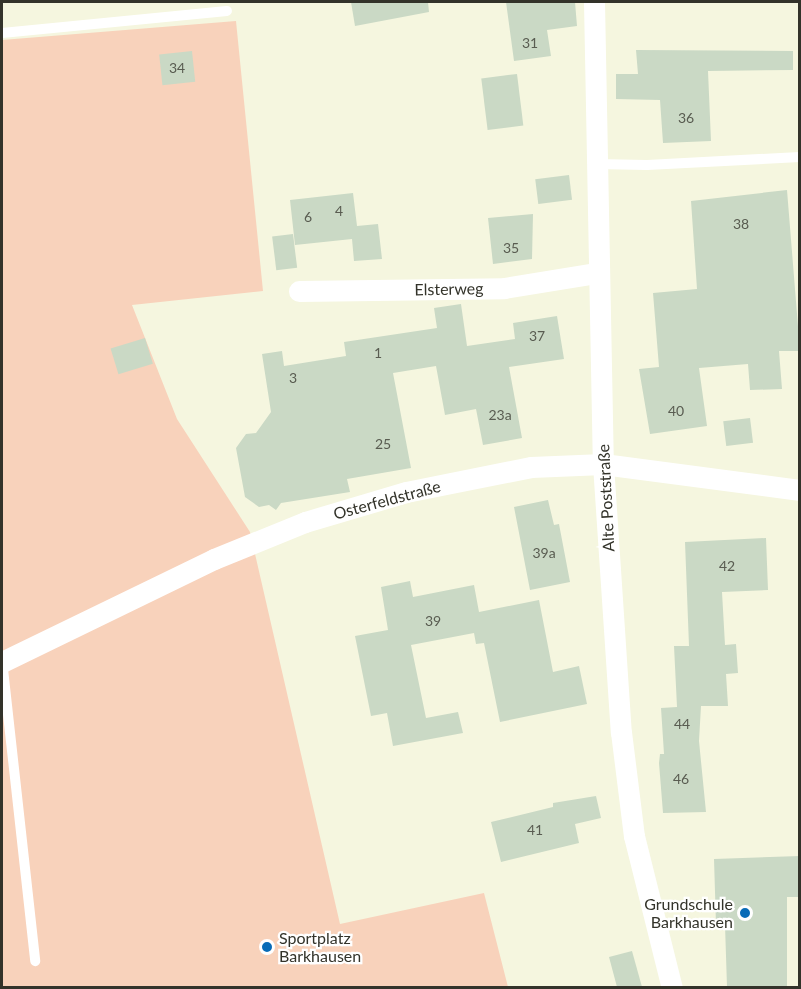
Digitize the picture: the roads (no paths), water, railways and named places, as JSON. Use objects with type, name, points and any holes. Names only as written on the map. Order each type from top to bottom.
[{"type":"street","name":"Alte Poststraße","points":[[594,2],[597,273],[603,464],[628,801],[672,987]]},
{"type":"street","name":"Elsterweg","points":[[299,291],[504,288],[597,273]]},
{"type":"street","name":"Osterfeldstraße","points":[[2,662],[214,559],[305,522],[406,492],[531,467],[603,464],[800,490]]},
{"type":"lane","points":[[2,33],[227,11]]},
{"type":"lane","points":[[596,164],[647,165],[800,157]]},
{"type":"lane","points":[[2,656],[35,961]]},
{"type":"place","name":"Grundschule Barkhausen","points":[[745,913]]},
{"type":"place","name":"Sportplatz Barkhausen","points":[[267,947]]}]
